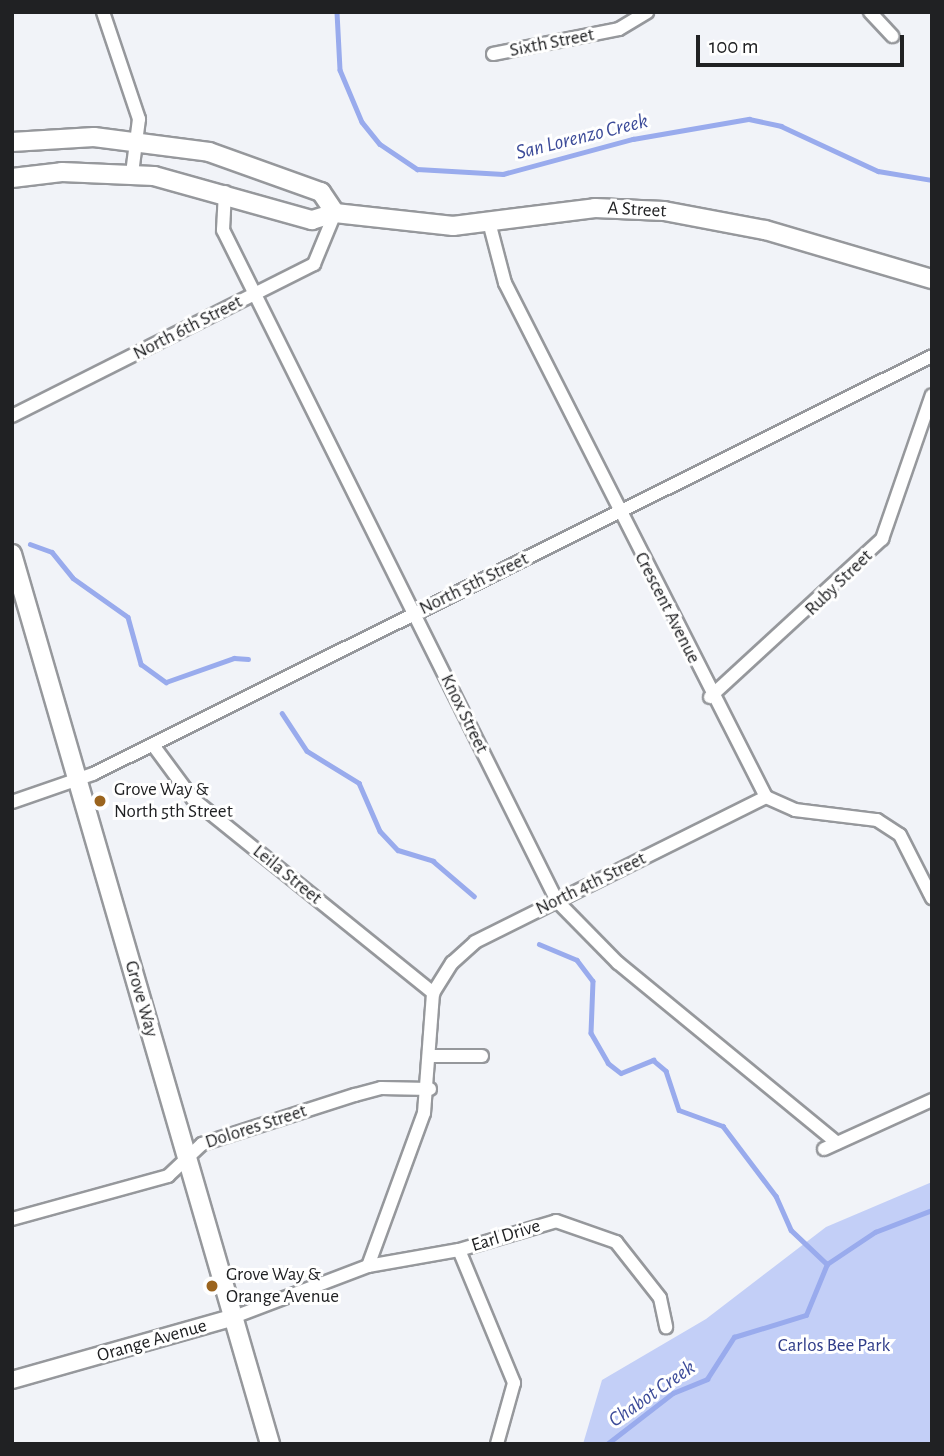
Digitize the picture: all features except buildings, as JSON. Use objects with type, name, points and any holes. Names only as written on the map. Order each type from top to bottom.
[{"type":"main road","points":[[12,142],[137,140],[274,172],[321,192],[335,213]]},
{"type":"main road","name":"A Street","points":[[12,178],[132,174],[225,192],[312,220],[335,213],[429,225],[489,222],[594,208],[664,211],[765,230],[932,279]]},
{"type":"main road","name":"Grove Way","points":[[12,554],[270,1444]]},
{"type":"street","points":[[103,12],[133,85],[137,140],[132,174]]},
{"type":"street","name":"Sixth Street","points":[[493,54],[619,29],[647,12]]},
{"type":"street","points":[[870,12],[892,36]]},
{"type":"street","name":"Knox Street","points":[[225,192],[223,230],[557,901],[618,963],[837,1143]]},
{"type":"street","name":"North 6th Street","points":[[12,416],[314,264],[335,213]]},
{"type":"street","name":"Crescent Avenue","points":[[489,222],[505,283],[710,697],[766,797]]},
{"type":"street","name":"North 5th Street","points":[[12,802],[78,781],[153,745],[932,356]]},
{"type":"street","name":"Ruby Street","points":[[710,697],[882,539],[932,395]]},
{"type":"street","name":"Leila Street","points":[[153,745],[193,799],[433,993]]},
{"type":"street","points":[[766,797],[795,810],[877,820],[900,835],[932,898]]},
{"type":"street","name":"North 4th Street","points":[[433,993],[475,942],[766,797]]},
{"type":"street","points":[[368,1266],[430,1088],[433,993]]},
{"type":"street","points":[[431,1056],[482,1056]]},
{"type":"street","name":"Dolores Street","points":[[12,1219],[168,1176],[202,1144],[381,1088],[430,1088]]},
{"type":"street","points":[[824,1149],[932,1100]]},
{"type":"street","name":"Earl Drive","points":[[459,1250],[556,1220],[616,1242],[660,1298],[666,1327]]},
{"type":"street","points":[[459,1250],[514,1383],[497,1444]]},
{"type":"street","name":"Orange Avenue","points":[[12,1380],[234,1317],[368,1266],[459,1250]]},
{"type":"green space","name":"Carlos Bee Park","points":[[932,1182],[932,1444],[583,1444],[602,1380],[706,1319],[826,1227]]},
{"type":"waterway","name":"San Lorenzo Creek","points":[[337,12],[340,70],[362,122],[380,144],[417,169],[503,174],[633,139],[749,119],[781,126],[878,171],[932,180]]},
{"type":"waterway","points":[[30,544],[52,552],[73,578],[128,617],[141,664],[166,682],[234,658],[248,659]]},
{"type":"waterway","points":[[282,713],[307,751],[359,783],[380,831],[398,850],[433,861],[474,896]]},
{"type":"waterway","points":[[539,944],[577,960],[593,981],[591,1033],[608,1063],[621,1073],[653,1060],[666,1071],[679,1110],[723,1126],[776,1196],[791,1230],[827,1264]]},
{"type":"waterway","points":[[827,1264],[875,1232],[932,1210]]},
{"type":"waterway","name":"Chabot Creek","points":[[607,1444],[673,1393],[707,1379],[734,1337],[806,1315],[827,1264]]},
{"type":"place","name":"Grove Way & North 5th Street","points":[[100,801]]},
{"type":"place","name":"Grove Way & Orange Avenue","points":[[212,1286]]}]
